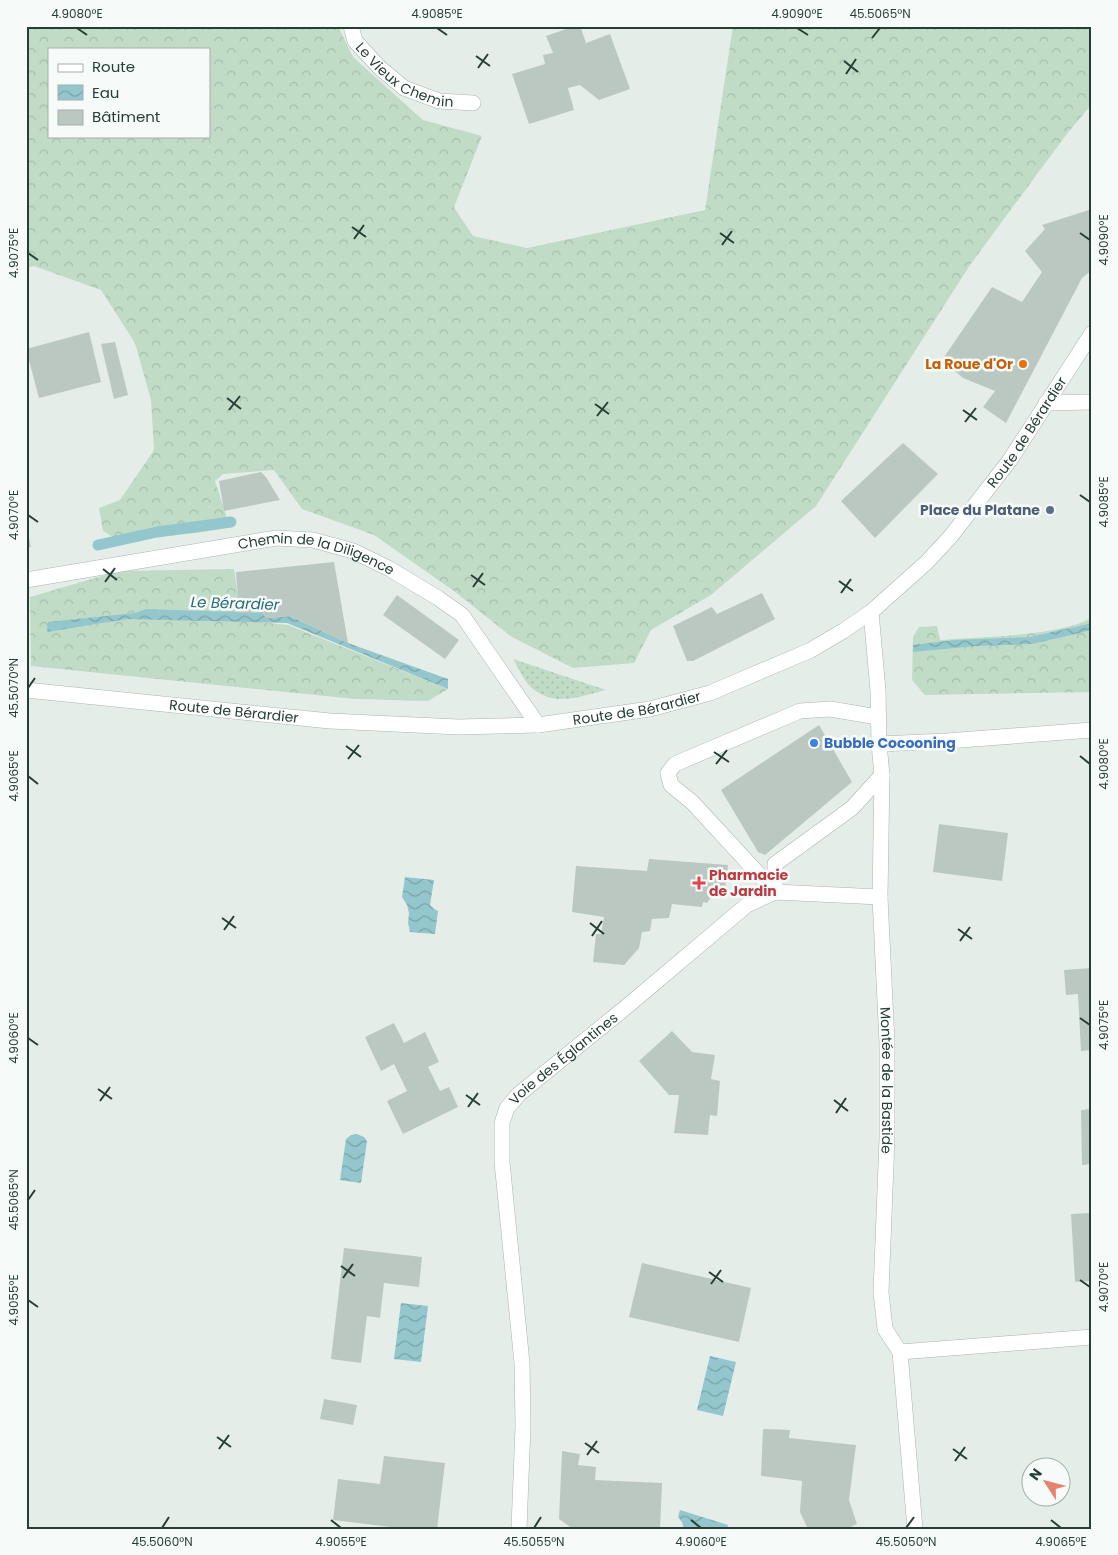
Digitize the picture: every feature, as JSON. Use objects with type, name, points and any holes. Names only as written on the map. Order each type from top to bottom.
[{"type":"street","name":"Le Vieux Chemin","points":[[350,26],[355,41],[380,68],[404,88],[439,101],[473,103]]},
{"type":"street","name":"Route de Bérardier","points":[[26,690],[330,721],[458,727],[538,725],[650,709],[710,693],[811,650],[871,612],[927,562],[951,536],[1010,460],[1092,333]]},
{"type":"street","points":[[1046,403],[1092,402]]},
{"type":"street","name":"Chemin de la Diligence","points":[[26,580],[276,538],[313,540],[353,551],[388,568],[462,615],[538,725]]},
{"type":"street","name":"Montée de la Bastide","points":[[871,612],[878,691],[879,744],[882,775],[880,896],[887,1043],[887,1140],[881,1292],[885,1328],[900,1352]]},
{"type":"street","points":[[775,892],[692,802],[671,785],[668,773],[675,764],[800,711],[830,709],[878,717]]},
{"type":"street","points":[[879,744],[1092,730]]},
{"type":"street","points":[[775,892],[775,864],[852,808],[882,775]]},
{"type":"street","name":"Voie des Églantines","points":[[519,1529],[523,1426],[522,1363],[502,1162],[502,1123],[507,1108],[519,1094],[747,905],[775,892],[880,896]]},
{"type":"street","points":[[915,1529],[900,1352],[1092,1337]]},
{"type":"green space","points":[[26,26],[338,26],[353,57],[423,120],[482,136],[454,207],[473,236],[527,248],[705,210],[733,26],[1092,26],[1092,104],[1066,135],[970,265],[816,506],[711,595],[651,630],[634,663],[573,668],[512,637],[454,591],[374,535],[302,509],[274,470],[223,474],[215,481],[230,527],[203,532],[120,541],[103,531],[99,508],[120,500],[154,450],[151,400],[135,343],[101,290],[34,266],[26,268]]},
{"type":"green space","points":[[234,569],[242,620],[288,625],[448,689],[428,701],[355,699],[31,666],[30,597],[119,571]]},
{"type":"green space","points":[[1092,618],[1092,692],[925,695],[912,680],[913,637],[919,627],[937,626],[940,640],[1039,632],[1058,629]]},
{"type":"green space","points":[[513,659],[606,690],[565,699],[555,699],[546,696],[537,692],[528,684]]},
{"type":"water","points":[[146,609],[263,613],[266,618],[290,616],[348,643],[448,679],[448,689],[287,623],[127,619],[47,632],[48,622],[135,613]]},
{"type":"water","points":[[1092,623],[1092,629],[1084,632],[1032,644],[976,646],[913,652],[913,645],[954,640],[1030,637]]},
{"type":"water","points":[[405,877],[434,880],[430,905],[438,911],[435,934],[410,932],[408,923],[409,913],[402,897]]},
{"type":"water","points":[[357,1134],[364,1137],[367,1141],[361,1183],[340,1180],[346,1139],[351,1135]]},
{"type":"water","points":[[401,1303],[428,1306],[421,1362],[394,1359]]},
{"type":"water","points":[[710,1356],[736,1362],[723,1416],[697,1410]]},
{"type":"water","points":[[680,1510],[728,1525],[727,1529],[684,1529],[678,1517]]},
{"type":"building","points":[[580,26],[586,43],[610,34],[630,89],[599,100],[580,85],[568,88],[574,110],[529,124],[512,74],[545,64],[543,55],[553,53],[546,36]]},
{"type":"building","points":[[1092,209],[1092,270],[1082,278],[1006,423],[983,407],[995,391],[963,378],[942,360],[992,287],[1022,302],[1042,272],[1025,251],[1045,229],[1042,225]]},
{"type":"building","points":[[89,332],[101,382],[39,398],[26,349]]},
{"type":"building","points":[[115,342],[128,395],[114,399],[101,344]]},
{"type":"building","points":[[903,443],[938,474],[875,538],[841,501]]},
{"type":"building","points":[[261,472],[280,500],[224,511],[219,481]]},
{"type":"building","points":[[26,525],[31,547],[26,548]]},
{"type":"building","points":[[334,562],[348,643],[290,616],[266,618],[263,613],[239,613],[236,572]]},
{"type":"building","points":[[762,593],[775,619],[693,661],[687,661],[673,626],[712,607],[717,614]]},
{"type":"building","points":[[397,595],[459,640],[445,659],[383,615]]},
{"type":"building","points":[[819,725],[852,782],[765,855],[758,852],[721,790]]},
{"type":"building","points":[[939,824],[1008,833],[1002,881],[933,872]]},
{"type":"building","points":[[649,859],[728,865],[725,890],[714,889],[714,893],[707,903],[703,902],[702,907],[672,904],[669,918],[652,919],[650,931],[642,932],[639,948],[624,965],[593,962],[596,934],[601,934],[604,917],[572,912],[576,866],[647,871]]},
{"type":"building","points":[[1092,968],[1092,1050],[1081,1051],[1078,994],[1066,995],[1064,970]]},
{"type":"building","points":[[394,1023],[404,1043],[425,1032],[439,1062],[428,1067],[440,1091],[449,1087],[458,1107],[403,1134],[387,1101],[407,1091],[394,1064],[381,1071],[365,1037]]},
{"type":"building","points":[[672,1031],[692,1052],[715,1055],[711,1079],[720,1081],[717,1116],[710,1115],[708,1135],[674,1133],[679,1095],[669,1095],[639,1061]]},
{"type":"building","points":[[1092,1109],[1092,1164],[1082,1165],[1081,1110]]},
{"type":"building","points":[[1092,1213],[1092,1281],[1075,1282],[1071,1214]]},
{"type":"building","points":[[344,1248],[422,1257],[419,1287],[384,1283],[380,1318],[367,1316],[361,1363],[331,1359]]},
{"type":"building","points":[[642,1263],[751,1288],[739,1342],[629,1317]]},
{"type":"building","points":[[324,1399],[357,1405],[353,1425],[320,1419]]},
{"type":"building","points":[[763,1429],[790,1430],[789,1438],[856,1445],[849,1500],[857,1524],[846,1529],[808,1529],[800,1512],[802,1481],[761,1476]]},
{"type":"building","points":[[562,1451],[580,1454],[578,1465],[596,1467],[595,1480],[662,1483],[660,1529],[573,1529],[559,1519]]},
{"type":"building","points":[[384,1456],[445,1463],[437,1529],[407,1529],[333,1520],[338,1479],[380,1484]]},
{"type":"waterway","points":[[98,545],[157,532],[231,522]]},
{"type":"place","name":"La Roue d'Or","points":[[1023,364]]},
{"type":"place","name":"Place du Platane","points":[[1050,510]]},
{"type":"place","name":"Bubble Cocooning","points":[[814,743]]},
{"type":"place","name":"Pharmacie de Jardin","points":[[699,883]]},
{"type":"water label","name":"Le Bérardier","points":[[235,603]]}]
